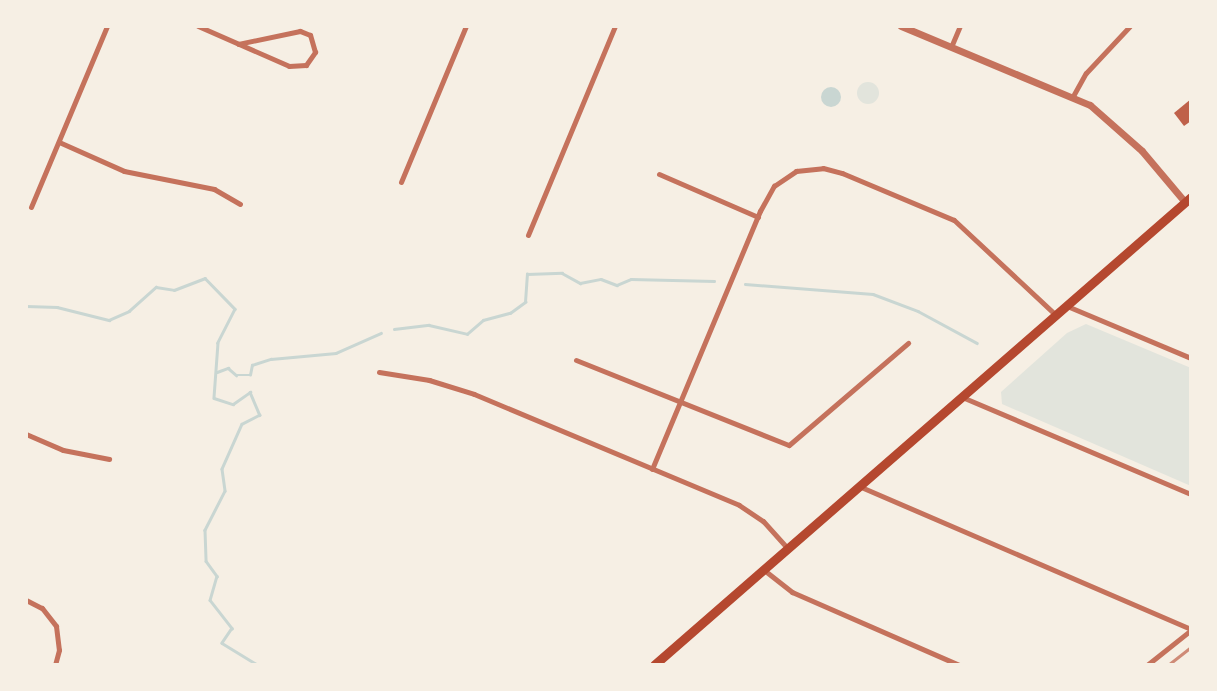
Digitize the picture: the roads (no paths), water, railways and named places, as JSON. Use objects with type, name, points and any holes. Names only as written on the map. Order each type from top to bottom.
[{"type":"main road","points":[[656,664],[1188,199]]},
{"type":"street","points":[[31,206],[107,26]]},
{"type":"street","points":[[198,26],[238,44],[299,67],[312,60],[315,51],[310,35],[299,31],[238,44]]},
{"type":"street","points":[[401,181],[466,26]]},
{"type":"street","points":[[527,235],[615,26]]},
{"type":"street","points":[[901,26],[1073,96],[1126,135],[1188,199]]},
{"type":"street","points":[[950,47],[960,26]]},
{"type":"street","points":[[1073,96],[1086,73],[1130,26]]},
{"type":"street","points":[[59,142],[124,171],[214,189],[240,204]]},
{"type":"street","points":[[652,469],[758,217],[784,177],[824,168],[954,220],[1056,315]]},
{"type":"street","points":[[659,174],[758,217]]},
{"type":"street","points":[[1067,306],[1191,358]]},
{"type":"street","points":[[576,360],[789,445],[908,343]]},
{"type":"street","points":[[379,372],[465,391],[753,512],[788,549]]},
{"type":"street","points":[[962,397],[1191,494]]},
{"type":"street","points":[[26,435],[64,450],[109,459]]},
{"type":"street","points":[[861,487],[1191,630],[1147,665]]},
{"type":"street","points":[[764,570],[792,592],[959,665]]},
{"type":"street","points":[[26,600],[42,608],[56,626],[59,650],[55,665]]},
{"type":"waterway","points":[[394,329],[429,325],[467,334],[483,320],[510,313],[525,302],[527,274],[562,273],[580,283],[601,279],[617,285],[631,279],[714,281]]},
{"type":"waterway","points":[[26,306],[57,307],[109,320],[129,311],[156,287],[174,290],[205,278],[235,309],[218,343],[214,398],[233,404],[250,392],[260,415],[242,424],[222,469],[225,491],[205,530],[206,561],[217,576],[210,600],[232,628],[222,643],[258,665]]},
{"type":"waterway","points":[[745,284],[873,294],[918,311],[977,343]]},
{"type":"waterway","points":[[217,372],[228,368],[236,375],[250,375],[252,365],[271,359],[336,353],[381,333]]},
{"type":"railway","points":[[1168,665],[1191,647]]}]
